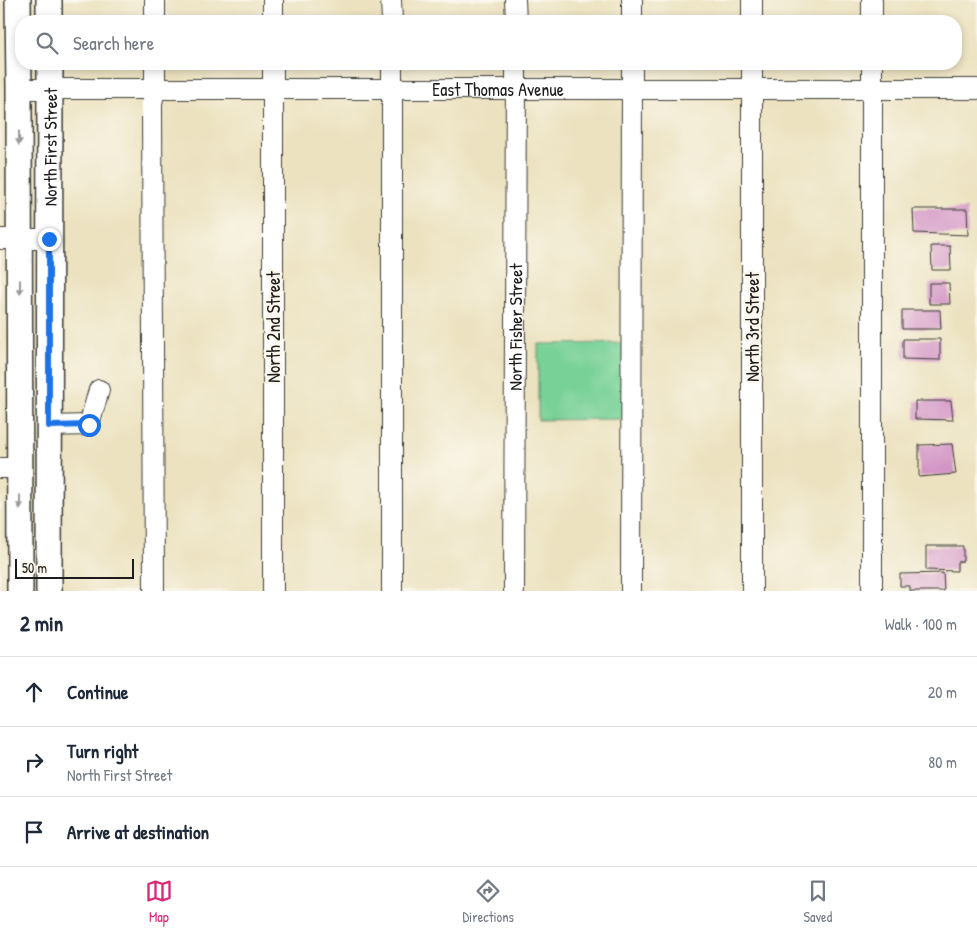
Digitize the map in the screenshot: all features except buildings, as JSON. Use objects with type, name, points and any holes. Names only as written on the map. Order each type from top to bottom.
[{"type":"main road","name":"North First Street","points":[[18,0],[18,15]]},
{"type":"main road","points":[[49,0],[49,15]]},
{"type":"main road","name":"North First Street","points":[[19,70],[10,239],[10,468],[20,591]]},
{"type":"main road","name":"North First Street","points":[[49,591],[50,70]]},
{"type":"street","points":[[155,0],[155,15]]},
{"type":"street","points":[[273,0],[273,15]]},
{"type":"street","points":[[392,0],[392,15]]},
{"type":"street","points":[[516,0],[516,15]]},
{"type":"street","points":[[632,0],[632,15]]},
{"type":"street","points":[[752,0],[752,15]]},
{"type":"street","points":[[872,0],[872,15]]},
{"type":"street","points":[[154,591],[152,103],[155,90],[155,70]]},
{"type":"street","name":"North 2nd Street","points":[[273,70],[274,591]]},
{"type":"street","points":[[392,70],[392,591]]},
{"type":"street","name":"North Fisher Street","points":[[514,591],[516,70]]},
{"type":"street","points":[[631,591],[632,70]]},
{"type":"street","name":"North 3rd Street","points":[[752,70],[752,591]]},
{"type":"street","points":[[872,70],[872,591]]},
{"type":"street","name":"East Thomas Avenue","points":[[19,89],[977,89]]},
{"type":"street","points":[[10,239],[49,239]]},
{"type":"street","points":[[49,426],[89,425],[99,390]]},
{"type":"green space","points":[[629,343],[629,419],[538,420],[538,344]]},
{"type":"route","points":[[49,239],[49,426],[89,425]]}]
